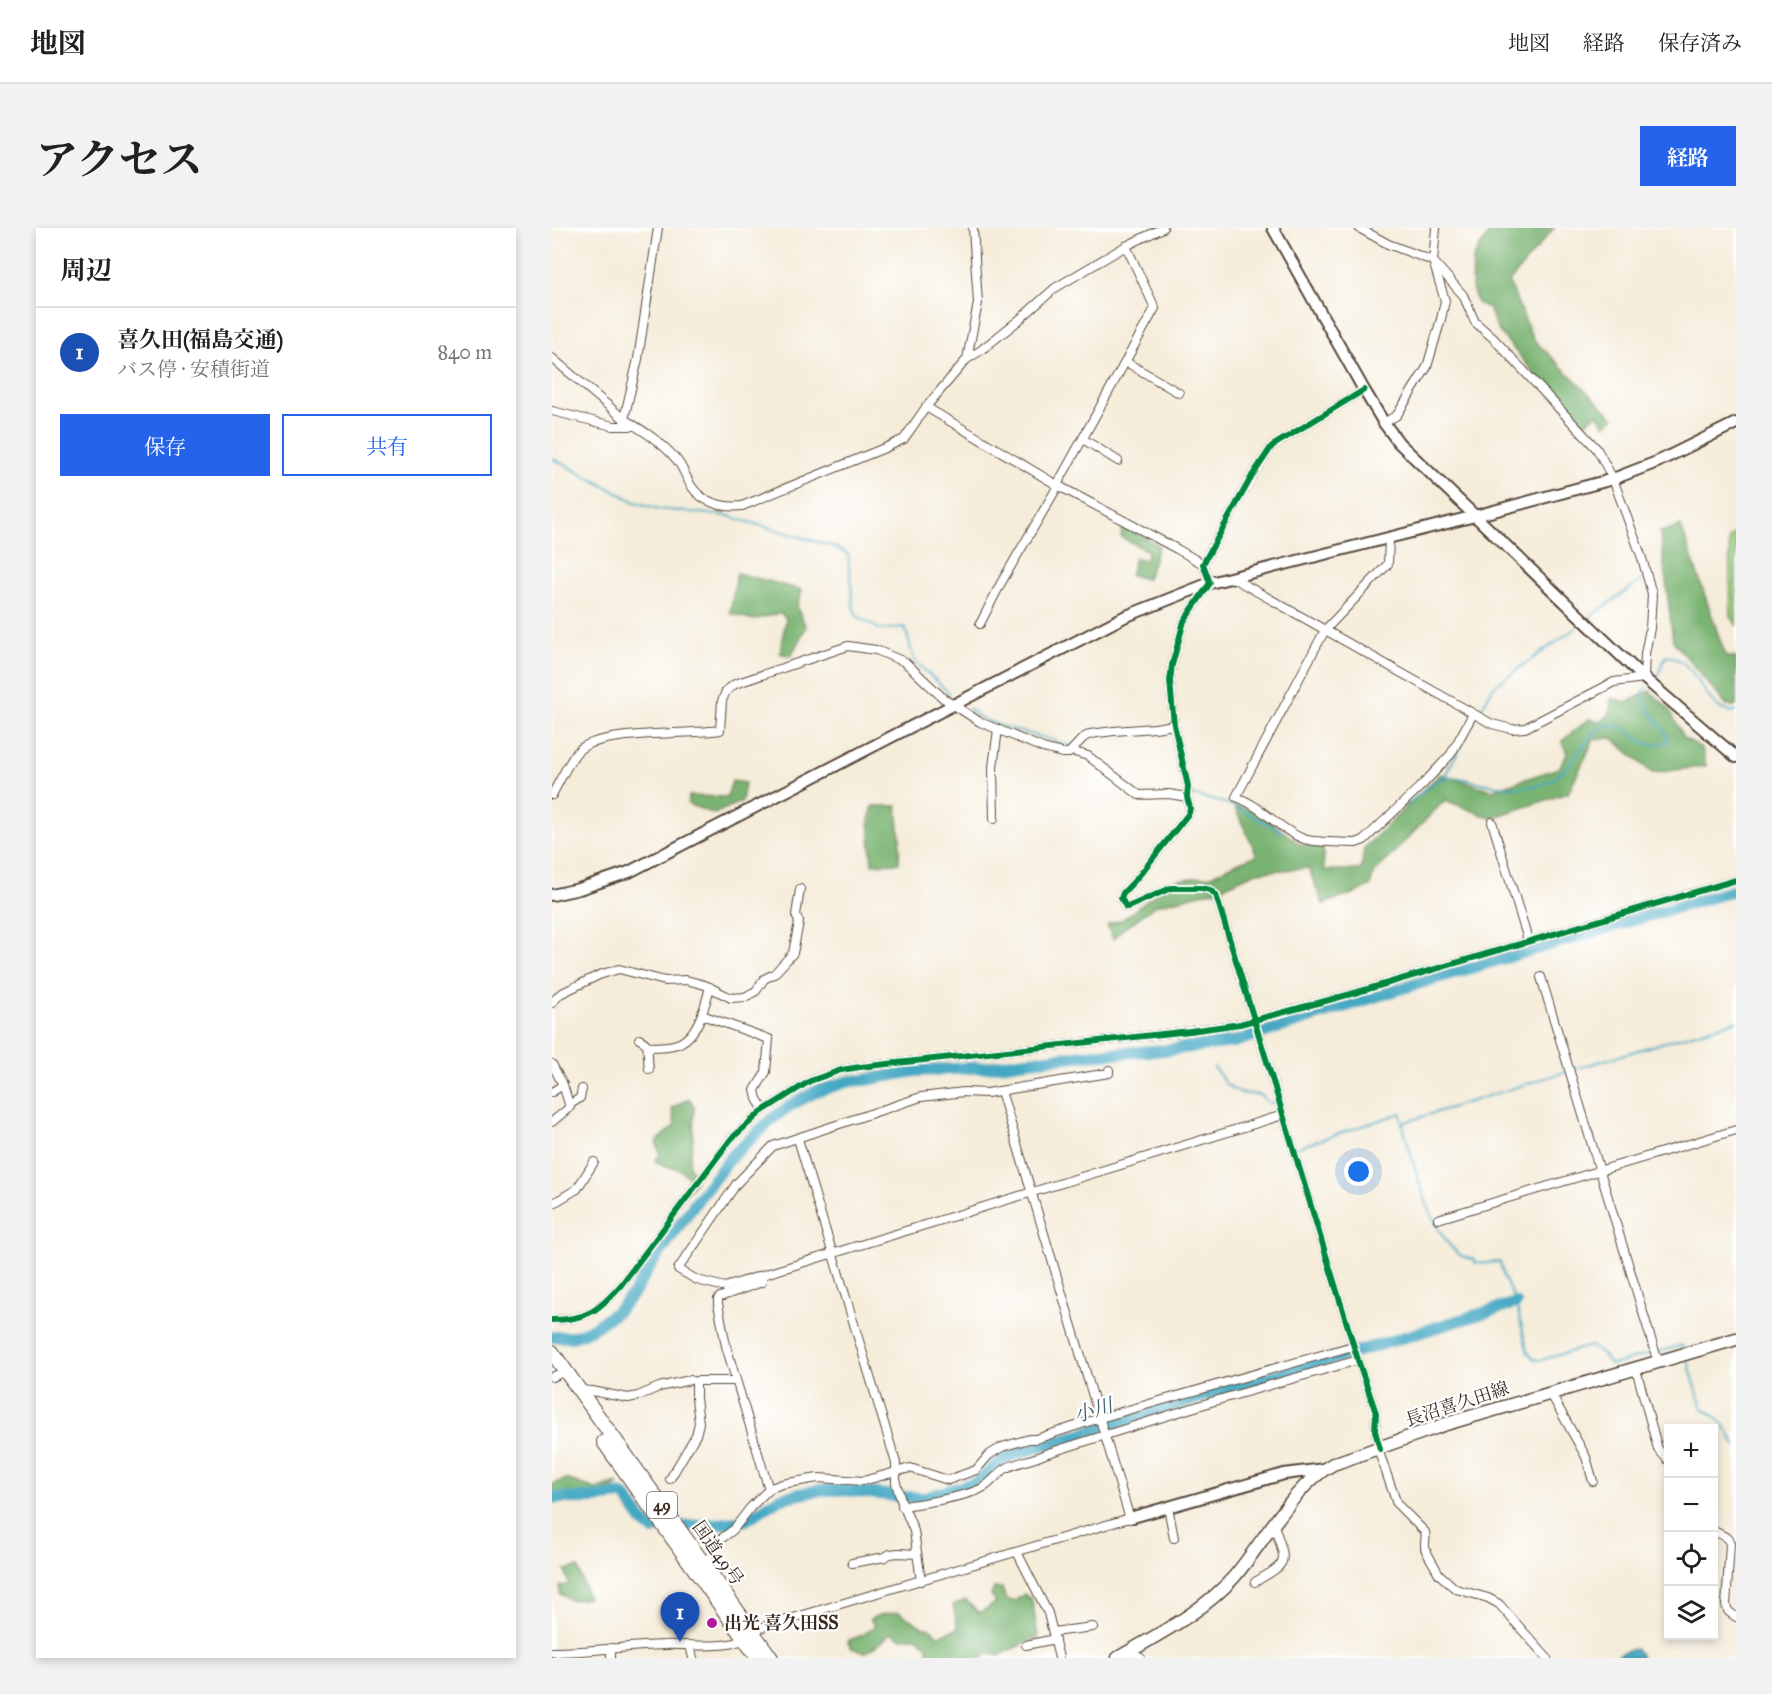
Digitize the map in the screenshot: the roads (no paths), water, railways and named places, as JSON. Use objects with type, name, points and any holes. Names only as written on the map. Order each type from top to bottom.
[{"type":"highway","name":"国道49号","points":[[552,1352],[705,1566],[748,1635],[758,1658]]},
{"type":"highway","name":"国道49号","points":[[554,1373],[748,1635],[771,1658]]},
{"type":"main road","name":"長沼喜久田線","points":[[1123,1655],[1205,1604],[1234,1577],[1311,1480],[1333,1464],[1446,1424],[1736,1339]]},
{"type":"street","points":[[624,419],[638,359],[658,228]]},
{"type":"street","points":[[967,360],[978,303],[973,228]]},
{"type":"street","points":[[552,358],[624,419],[637,426],[675,457],[692,487],[699,494],[716,504],[742,506],[904,439],[926,407],[967,360],[1019,320],[1055,288],[1126,246],[1163,228]]},
{"type":"street","points":[[1272,228],[1364,390],[1399,443],[1644,678],[1736,757]]},
{"type":"street","points":[[1359,228],[1388,244],[1433,261],[1463,295],[1475,322],[1597,449],[1613,478],[1642,558],[1652,594],[1644,678]]},
{"type":"street","points":[[1384,423],[1397,415],[1427,367],[1441,320],[1445,301],[1433,261],[1436,228]]},
{"type":"street","points":[[980,624],[1155,308],[1126,246]]},
{"type":"street","points":[[1126,362],[1179,393]]},
{"type":"street","points":[[1203,564],[1252,476],[1272,446],[1364,390]]},
{"type":"street","points":[[926,407],[1057,485],[1203,564],[1210,583]]},
{"type":"street","points":[[552,411],[613,426],[637,426]]},
{"type":"street","points":[[552,895],[579,889],[629,872],[1124,617],[1231,577],[1475,516],[1613,478],[1657,462],[1736,423]]},
{"type":"street","points":[[1083,439],[1119,461]]},
{"type":"street","points":[[1389,537],[1388,564],[1325,630],[1236,797],[1253,805],[1287,830],[1305,839],[1344,846],[1356,843],[1364,840],[1451,754],[1473,714]]},
{"type":"street","points":[[1231,577],[1473,714],[1492,724],[1512,729],[1525,728],[1614,682],[1644,678]]},
{"type":"street","points":[[1210,583],[1184,621],[1170,681],[1173,725],[1186,777],[1190,808],[1187,817],[1123,893],[1122,901],[1126,907],[1130,906],[1171,888],[1202,888],[1216,895],[1353,1346],[1376,1413],[1375,1431],[1390,1489],[1397,1504],[1425,1532],[1424,1548],[1443,1579],[1456,1589],[1488,1598],[1499,1604],[1547,1658]]},
{"type":"street","points":[[552,795],[578,750],[592,743],[641,734],[706,733],[720,730],[722,701],[726,691],[735,684],[848,646],[876,650],[896,657],[905,662],[943,698],[980,722],[1043,748],[1065,754],[1090,734],[1155,729],[1173,725]]},
{"type":"street","points":[[994,819],[993,767],[998,729]]},
{"type":"street","points":[[1071,751],[1088,756],[1139,795],[1169,794],[1187,797]]},
{"type":"street","points":[[1492,822],[1528,940]]},
{"type":"street","points":[[552,1320],[568,1320],[583,1316],[612,1296],[731,1139],[764,1110],[810,1081],[841,1070],[1240,1024],[1351,994],[1736,880]]},
{"type":"street","points":[[552,1003],[560,994],[598,975],[619,969],[665,981],[686,980],[710,987],[731,998],[745,997],[756,991],[764,979],[774,974],[793,953],[799,922],[796,915],[800,889]]},
{"type":"street","points":[[1541,977],[1658,1362]]},
{"type":"street","points":[[639,1039],[648,1047],[668,1047],[683,1042],[702,1015],[710,987]]},
{"type":"street","points":[[702,1015],[769,1039],[766,1072],[755,1090],[756,1099],[764,1110]]},
{"type":"street","points":[[648,1047],[649,1070]]},
{"type":"street","points":[[552,1064],[563,1085],[569,1105]]},
{"type":"street","points":[[1109,1070],[1109,1073],[1001,1091],[921,1097],[773,1146],[737,1183],[678,1269],[697,1280],[725,1287],[1283,1116]]},
{"type":"street","points":[[552,1092],[563,1085]]},
{"type":"street","points":[[552,1122],[570,1107],[569,1105],[580,1098],[582,1089]]},
{"type":"street","points":[[1001,1091],[1132,1518]]},
{"type":"street","points":[[1438,1219],[1736,1130]]},
{"type":"street","points":[[798,1138],[896,1463],[901,1500],[914,1532],[921,1581]]},
{"type":"street","points":[[552,1204],[577,1189],[594,1162]]},
{"type":"street","points":[[762,1276],[762,1282],[718,1299],[726,1346],[769,1490]]},
{"type":"street","points":[[705,1566],[714,1545],[740,1522],[769,1490],[782,1484],[818,1478],[863,1480],[910,1468],[948,1480],[976,1470],[989,1455],[1002,1447],[1353,1346]]},
{"type":"street","points":[[901,1500],[926,1503],[974,1491],[984,1487],[1006,1468],[1211,1402],[1358,1360]]},
{"type":"street","points":[[1636,1369],[1658,1449],[1664,1456]]},
{"type":"street","points":[[579,1390],[628,1398],[659,1387],[690,1380]]},
{"type":"street","points":[[670,1479],[696,1435],[699,1423],[696,1381],[736,1381]]},
{"type":"street","points":[[1551,1394],[1586,1457],[1593,1480]]},
{"type":"street","points":[[556,1654],[576,1655],[610,1648],[735,1642],[763,1628],[1168,1507],[1284,1474],[1324,1469]]},
{"type":"street","points":[[1168,1507],[1174,1538]]},
{"type":"street","points":[[1255,1582],[1279,1568],[1282,1562],[1283,1555],[1274,1525]]},
{"type":"street","points":[[1715,1532],[1729,1539],[1726,1605],[1728,1611],[1736,1617]]},
{"type":"street","points":[[1017,1552],[1048,1614],[1059,1658]]},
{"type":"street","points":[[852,1563],[890,1554],[917,1554]]},
{"type":"street","points":[[1026,1645],[1054,1635],[1093,1628]]},
{"type":"street","points":[[690,1645],[693,1658]]},
{"type":"street","points":[[610,1648],[611,1658]]},
{"type":"street","points":[[1123,1655],[1141,1658]]},
{"type":"water","points":[[1635,1649],[1642,1658],[1614,1658],[1622,1652]]},
{"type":"waterway","points":[[552,458],[635,502],[659,509],[728,516],[835,547],[848,554],[856,615],[881,630],[905,627],[914,660],[949,693]]},
{"type":"waterway","points":[[1590,617],[1643,579]]},
{"type":"waterway","points":[[1479,713],[1494,686],[1577,627]]},
{"type":"waterway","points":[[1656,680],[1666,656],[1677,659],[1687,666],[1716,705],[1725,710],[1736,711]]},
{"type":"waterway","points":[[1404,807],[1432,784],[1449,777],[1511,787],[1528,787],[1545,783],[1564,770],[1593,735],[1608,725],[1620,727],[1648,744],[1668,742],[1644,700],[1643,693],[1647,687]]},
{"type":"waterway","points":[[969,709],[995,724],[1071,746]]},
{"type":"waterway","points":[[1443,779],[1476,718]]},
{"type":"waterway","points":[[1188,794],[1229,804],[1283,832]]},
{"type":"waterway","points":[[552,1337],[572,1337],[581,1334],[616,1312],[634,1293],[648,1269],[730,1158],[773,1118],[817,1091],[850,1081],[915,1071],[988,1067],[1086,1055],[1166,1050],[1234,1042],[1396,990],[1736,890]]},
{"type":"waterway","points":[[1402,1123],[1736,1021]]},
{"type":"waterway","points":[[1214,1067],[1226,1084],[1241,1093],[1260,1095],[1269,1103],[1278,1103]]},
{"type":"waterway","points":[[1296,1148],[1401,1113],[1423,1194],[1439,1229],[1449,1244],[1462,1256],[1474,1259],[1476,1263],[1500,1262],[1504,1278],[1516,1303],[1528,1353],[1534,1359],[1541,1360],[1590,1346],[1602,1354],[1611,1365],[1653,1353]]},
{"type":"waterway","name":"小川","points":[[687,1526],[746,1520],[781,1498],[820,1490],[925,1498],[974,1483],[983,1478],[998,1463],[1016,1454],[1516,1303]]},
{"type":"waterway","points":[[1658,1352],[1682,1345],[1684,1350]]},
{"type":"waterway","points":[[1687,1358],[1702,1408],[1722,1424],[1736,1446]]},
{"type":"waterway","name":"小川","points":[[552,1498],[623,1495],[644,1523],[654,1530]]},
{"type":"place","name":"出光 喜久田SS","points":[[712,1623]]},
{"type":"place","name":"喜久田(福島交通)","points":[[680,1642]]}]
